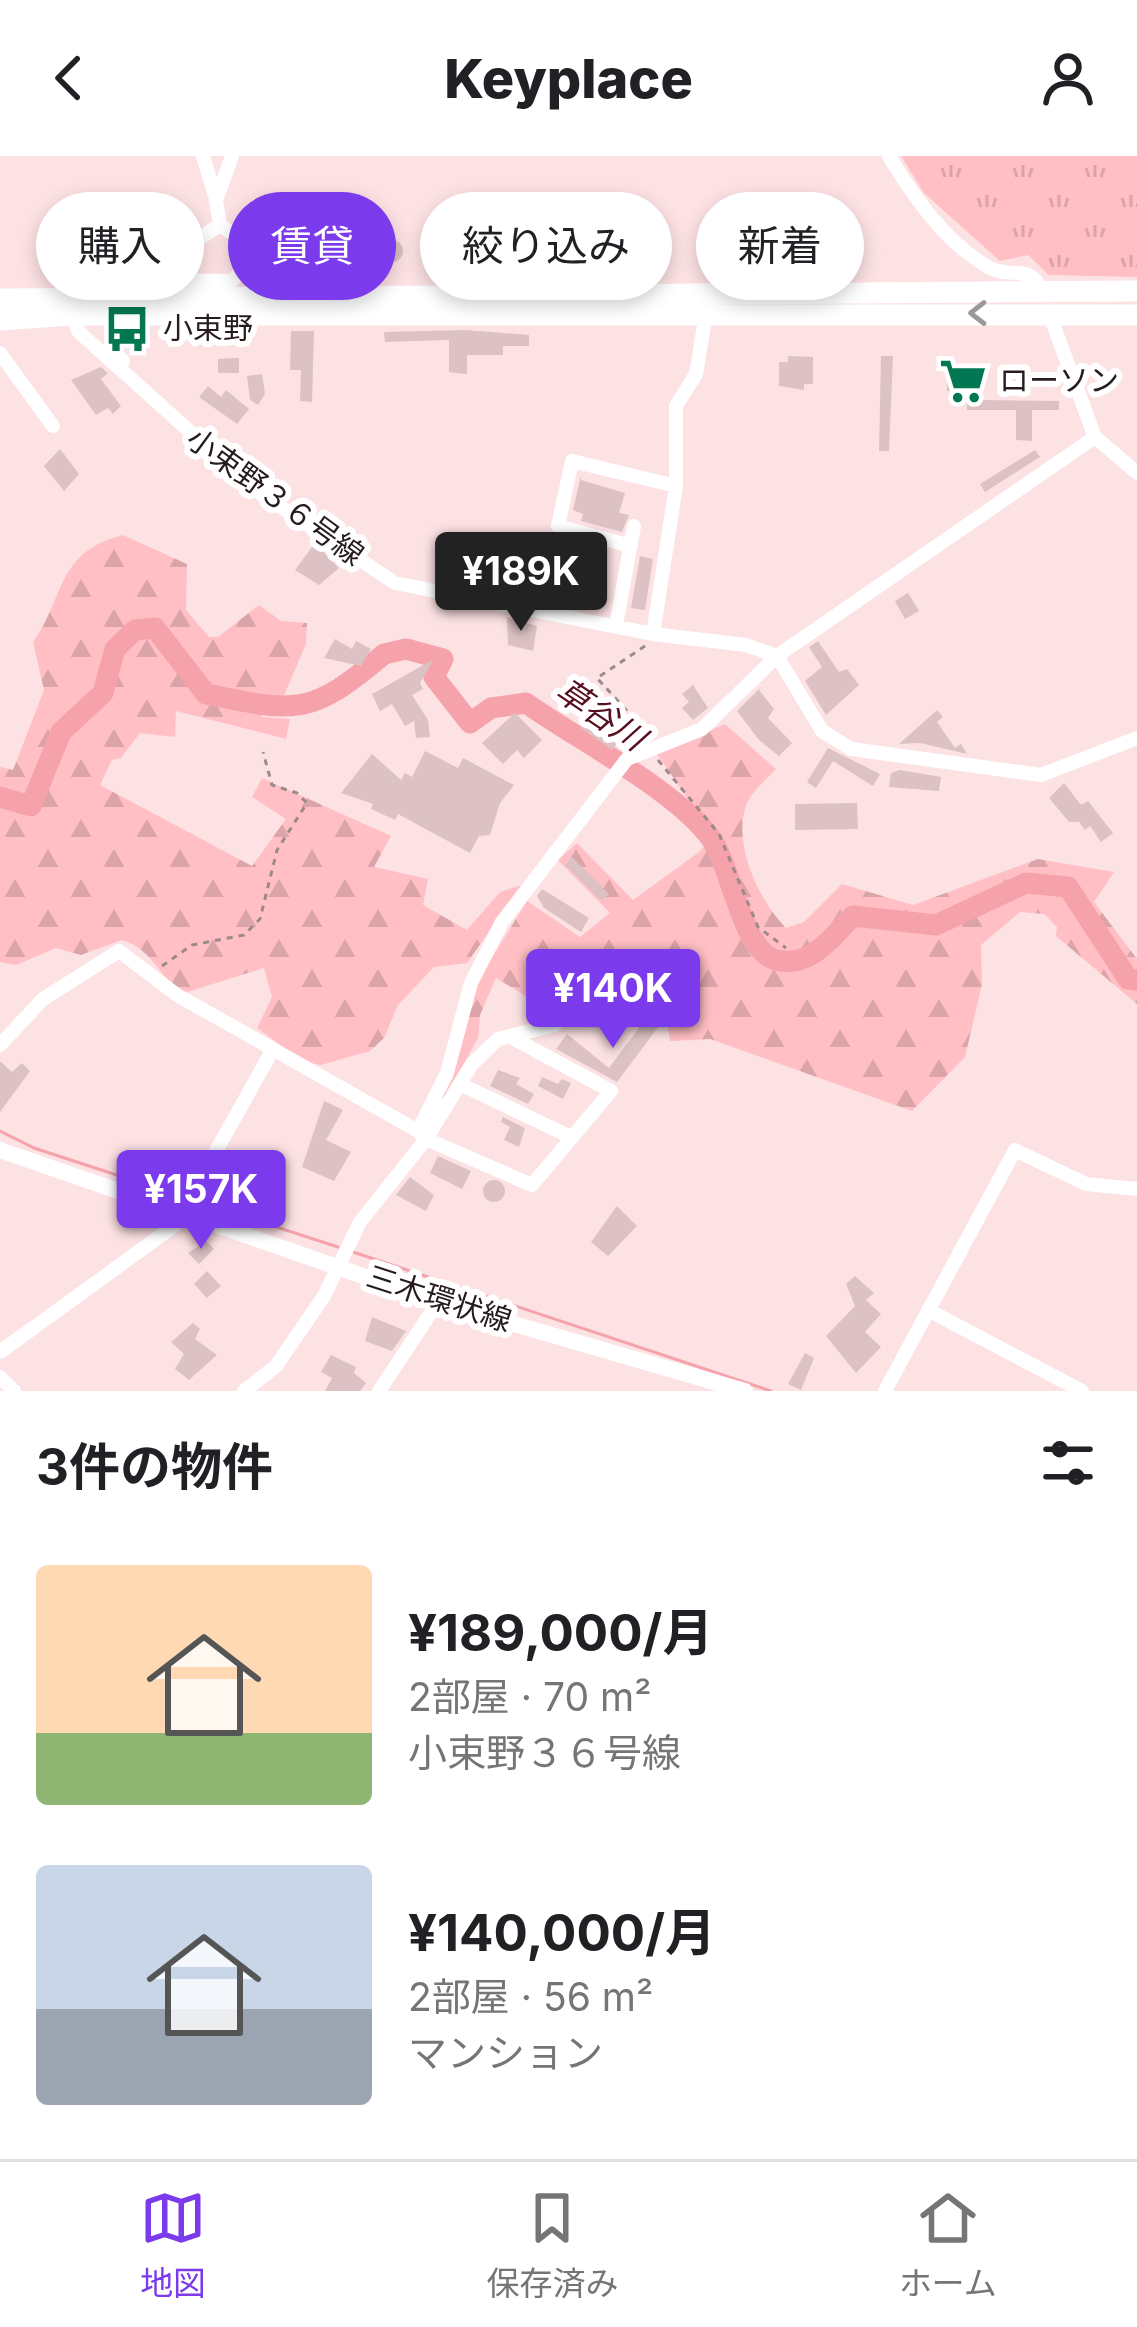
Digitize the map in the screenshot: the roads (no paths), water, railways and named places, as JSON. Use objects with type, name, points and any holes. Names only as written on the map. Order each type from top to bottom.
[{"type":"highway","points":[[0,320],[281,305],[995,281],[1045,302],[1137,315]]},
{"type":"highway","points":[[0,299],[706,314],[1045,302],[1137,291]]},
{"type":"main road","name":"三木環状線","points":[[0,1150],[438,1302],[745,1391]]},
{"type":"street","points":[[203,156],[220,225],[228,231]]},
{"type":"street","points":[[216,200],[232,156]]},
{"type":"street","points":[[889,156],[917,204],[991,270],[995,281]]},
{"type":"street","points":[[204,235],[220,225]]},
{"type":"street","points":[[281,300],[281,305]]},
{"type":"street","points":[[1045,302],[1095,437],[1137,473]]},
{"type":"street","points":[[658,634],[676,486],[676,406],[696,374],[706,314]]},
{"type":"street","name":"小束野３６号線","points":[[72,315],[79,332],[254,489],[395,583],[658,634],[746,645],[777,656]]},
{"type":"street","points":[[130,380],[131,369],[111,350],[116,337],[143,335]]},
{"type":"street","points":[[0,353],[53,425]]},
{"type":"street","points":[[422,1135],[447,1073],[471,983],[502,922],[627,759],[702,729],[777,656],[1095,437]]},
{"type":"street","points":[[631,546],[558,526],[572,461],[676,486]]},
{"type":"street","points":[[616,626],[634,526]]},
{"type":"street","points":[[777,656],[822,731],[851,749],[1041,775],[1137,738]]},
{"type":"street","points":[[2,1040],[43,999],[119,951],[272,1051],[422,1135],[532,1185],[611,1091],[509,1036]]},
{"type":"street","points":[[244,1391],[276,1366],[339,1267],[360,1222],[472,1064],[509,1036],[555,1025],[591,980],[618,979],[642,988],[638,1013]]},
{"type":"street","points":[[0,1352],[173,1226],[272,1051]]},
{"type":"street","points":[[460,1084],[571,1137]]},
{"type":"street","points":[[884,1391],[1015,1150],[1086,1184],[1137,1189]]},
{"type":"street","points":[[379,1391],[438,1302]]},
{"type":"street","points":[[928,1310],[1082,1391]]},
{"type":"street","points":[[0,1377],[14,1391]]},
{"type":"waterway","name":"草谷川","points":[[0,797],[31,806],[61,732],[103,693],[115,649],[135,630],[155,628],[206,694],[283,706],[320,699],[384,654],[406,649],[443,659],[434,677],[470,723],[491,708],[526,703],[676,803],[712,840],[754,942],[776,960],[810,956],[853,916],[936,925],[1026,883],[1068,887],[1128,979],[1137,980]]},
{"type":"waterway","points":[[0,1131],[34,1148],[184,1197]]},
{"type":"waterway","points":[[193,1200],[338,1247]]},
{"type":"waterway","points":[[353,1252],[771,1391]]},
{"type":"place","name":"小束野","points":[[127,329]]},
{"type":"place","name":"ローソン","points":[[963,381]]}]
